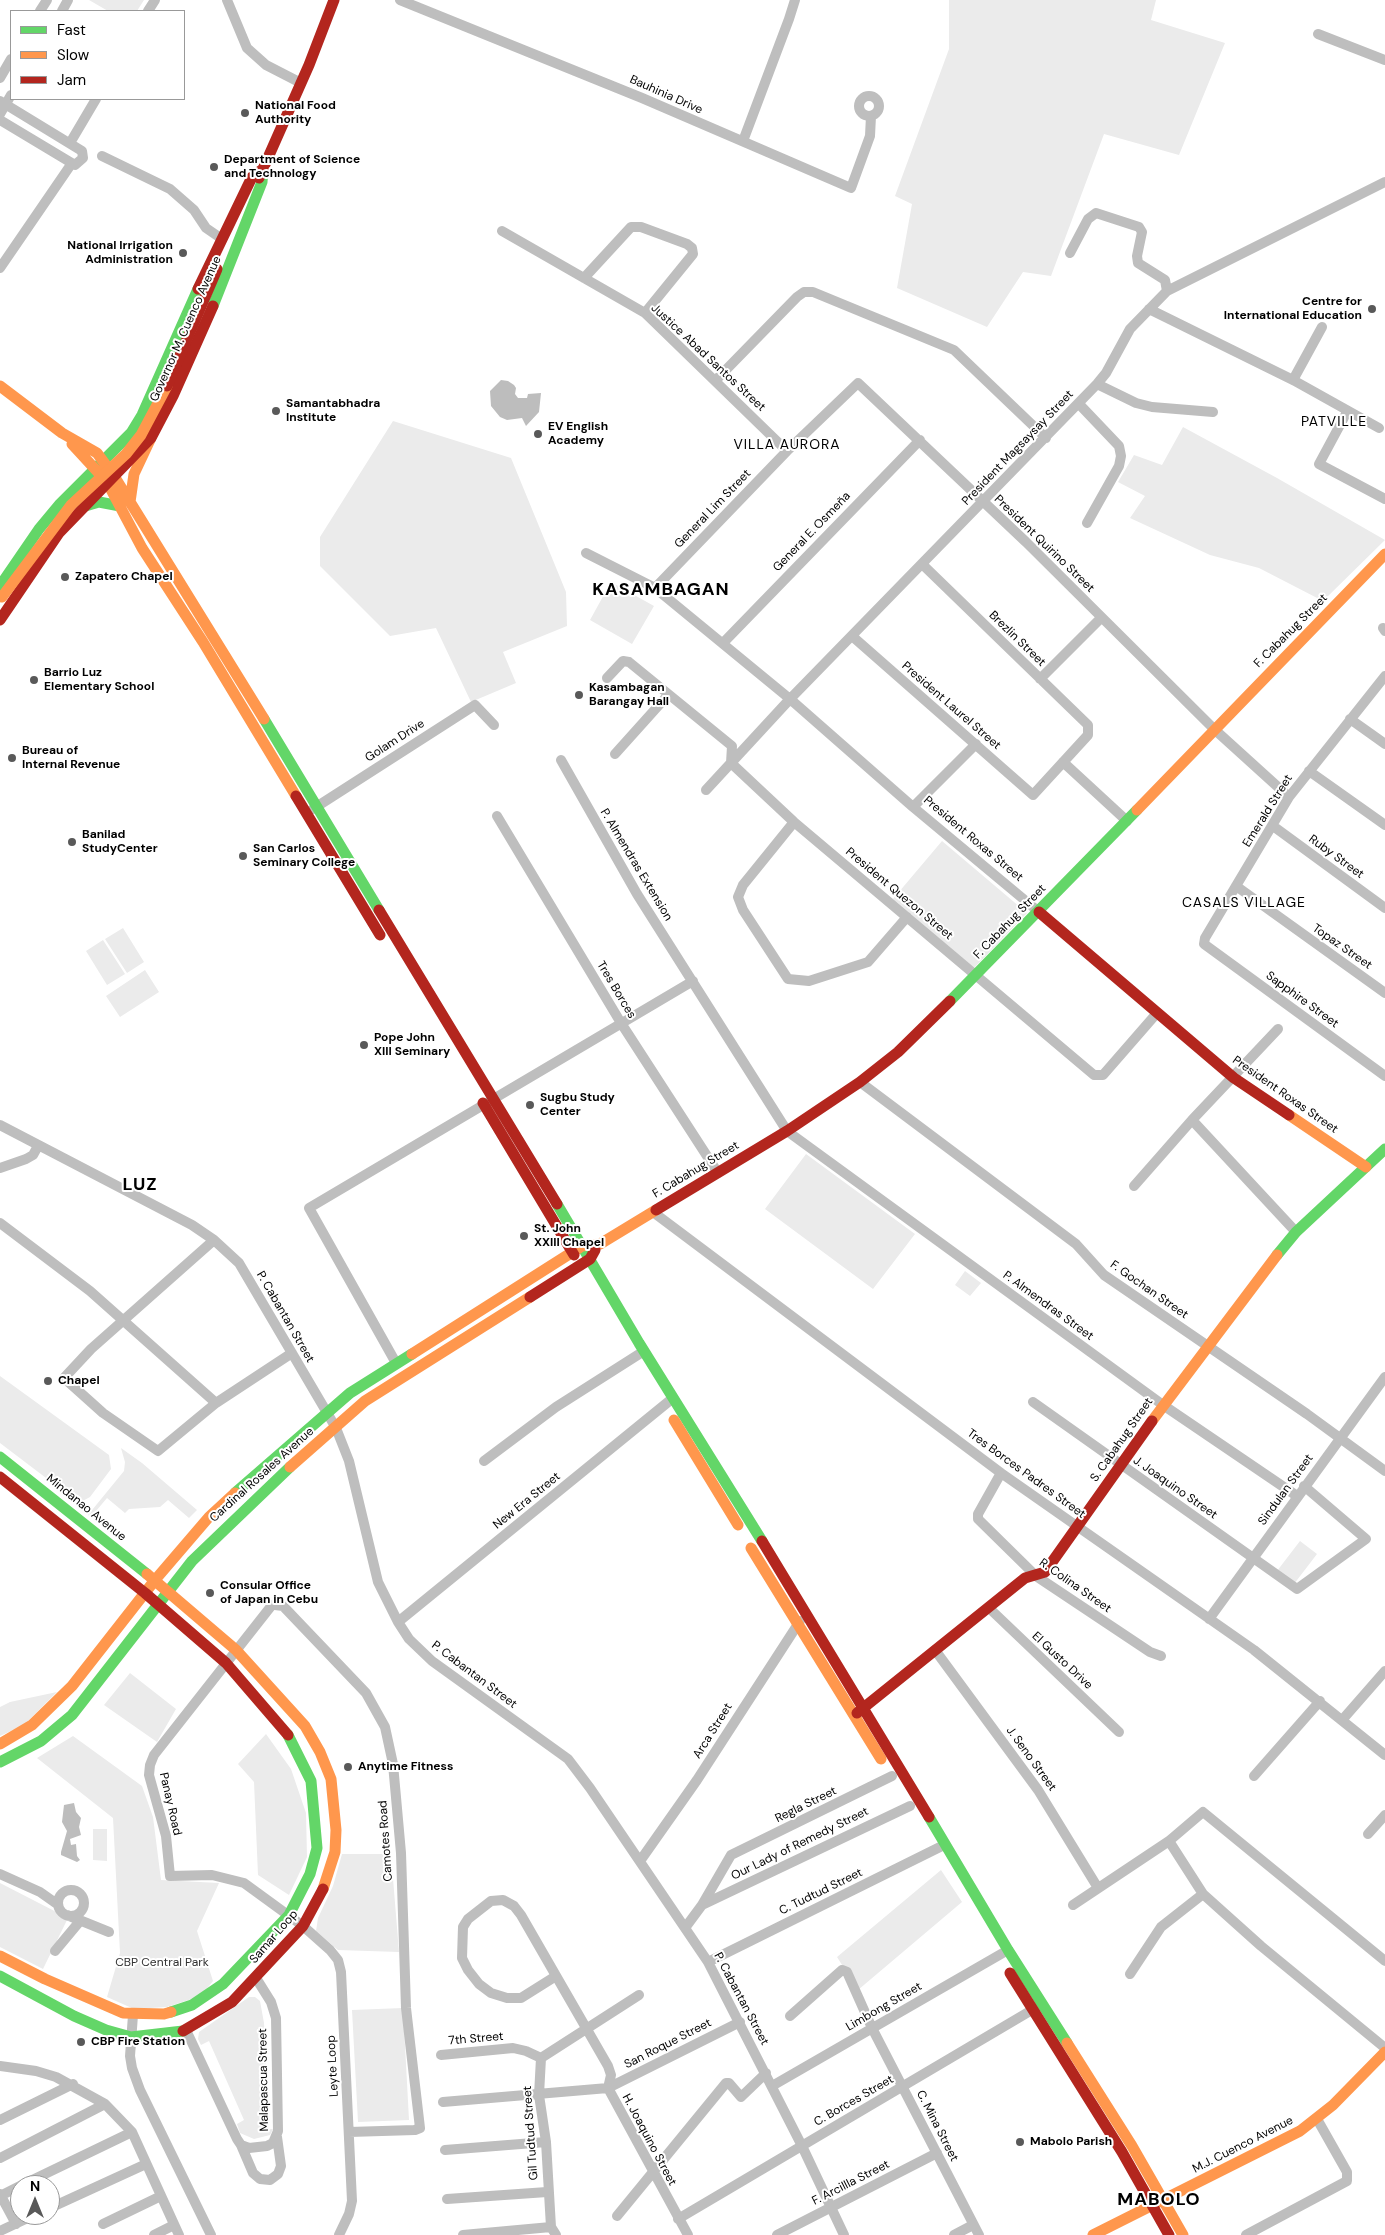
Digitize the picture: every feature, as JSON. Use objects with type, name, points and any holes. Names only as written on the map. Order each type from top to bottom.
[{"type":"main road","name":"Governor M. Cuenco Avenue","points":[[1,595],[71,505],[126,454],[141,435],[164,392],[263,169],[301,83],[334,0]]},
{"type":"main road","name":"Governor M. Cuenco Avenue","points":[[1,595],[39,529],[62,502],[135,426],[152,396],[252,178],[263,169]]},
{"type":"main road","name":"Governor M. Cuenco Avenue","points":[[0,620],[59,533],[150,439],[173,396],[227,273],[262,182],[263,169]]},
{"type":"main road","points":[[0,386],[62,433],[98,464],[110,479],[317,807],[488,1102],[669,1402],[797,1625],[910,1806],[940,1847]]},
{"type":"main road","points":[[135,426],[139,437],[150,439],[134,474],[125,504],[142,548],[203,642],[306,814],[488,1102]]},
{"type":"main road","points":[[62,502],[72,502],[80,510],[99,502],[125,504]]},
{"type":"main road","name":"F. Cabahug Street","points":[[577,1249],[600,1244],[787,1131],[860,1082],[898,1052],[977,976],[1385,554]]},
{"type":"main road","name":"President Roxas Street","points":[[1039,912],[1234,1078],[1366,1167]]},
{"type":"main road","name":"S. Cabahug Street","points":[[854,1715],[1025,1578],[1045,1572],[1207,1344],[1271,1261],[1296,1232],[1385,1149]]},
{"type":"main road","name":"F. Cabahug Street","points":[[585,1262],[600,1244]]},
{"type":"main road","name":"Cardinal Rosales Avenue","points":[[0,1744],[32,1725],[65,1693],[208,1517],[350,1393],[577,1249]]},
{"type":"main road","name":"Cardinal Rosales Avenue","points":[[0,1762],[41,1742],[72,1715],[182,1573],[230,1522],[365,1401],[585,1262]]},
{"type":"main road","points":[[669,1402],[864,1707],[940,1847],[1004,1953],[1032,2010],[1122,2152],[1183,2235]]},
{"type":"main road","name":"Mindanao Avenue","points":[[0,1457],[155,1580]]},
{"type":"main road","points":[[0,1477],[145,1593]]},
{"type":"main road","points":[[130,1560],[146,1565],[160,1565],[170,1562]]},
{"type":"main road","points":[[118,1572],[131,1595],[131,1611]]},
{"type":"main road","points":[[182,1573],[181,1593],[184,1605]]},
{"type":"main road","name":"Samar Loop","points":[[0,1976],[74,2016],[106,2030],[131,2037],[152,2036],[186,2030],[232,2002],[256,1978],[303,1926],[326,1882],[334,1852],[334,1801],[331,1779],[320,1752],[305,1726],[236,1650],[155,1580]]},
{"type":"main road","name":"Samar Loop","points":[[0,1956],[112,2010],[133,2015],[164,2014],[192,2005],[206,1998],[223,1984],[289,1915],[310,1874],[317,1848],[316,1804],[311,1781],[291,1738],[226,1663],[145,1593]]},
{"type":"main road","points":[[144,1622],[163,1618],[176,1619]]},
{"type":"main road","points":[[1004,1953],[1043,2004],[1158,2202],[1169,2235]]},
{"type":"main road","name":"M.J. Cuenco Avenue","points":[[1093,2235],[1268,2148],[1317,2120],[1385,2052]]},
{"type":"street","points":[[228,0],[247,48],[266,66],[301,83]]},
{"type":"street","name":"Bauhinia Drive","points":[[400,0],[743,141],[851,188],[870,136],[871,116]]},
{"type":"street","points":[[743,141],[790,19],[795,0]]},
{"type":"street","points":[[1318,34],[1385,60]]},
{"type":"street","points":[[0,78],[10,61]]},
{"type":"street","points":[[0,120],[72,163],[79,164],[84,155],[70,143],[2,106],[10,96]]},
{"type":"street","points":[[70,143],[95,100]]},
{"type":"street","points":[[102,156],[170,189],[194,210],[206,228],[222,240]]},
{"type":"street","points":[[0,268],[72,163]]},
{"type":"street","name":"President Magsaysay Street","points":[[706,790],[790,699],[1098,384],[1130,329],[1167,291],[1385,182]]},
{"type":"street","points":[[1070,253],[1088,219],[1096,213],[1139,227],[1142,232],[1137,256],[1138,263],[1165,280],[1167,291]]},
{"type":"street","points":[[584,278],[631,227],[641,227],[687,244],[692,248],[693,254],[645,314]]},
{"type":"street","name":"Justice Abad Santos Street","points":[[502,231],[645,314],[787,451]]},
{"type":"street","points":[[715,381],[797,297],[804,292],[813,292],[954,350],[1046,438]]},
{"type":"street","points":[[1149,309],[1293,380],[1347,412],[1379,428]]},
{"type":"street","points":[[1293,380],[1322,327]]},
{"type":"street","name":"General Lim Street","points":[[655,588],[854,384]]},
{"type":"street","name":"President Quirino Street","points":[[854,384],[862,384],[1026,542],[1214,729],[1289,797]]},
{"type":"street","points":[[1098,384],[1136,403],[1152,407],[1213,412]]},
{"type":"street","points":[[1079,404],[1119,446],[1121,456],[1119,466],[1087,522]]},
{"type":"street","points":[[1347,412],[1319,464],[1385,499]]},
{"type":"street","name":"General E. Osmeña","points":[[723,643],[920,440]]},
{"type":"street","name":"President Roxas Street","points":[[586,553],[655,588],[790,699],[913,807],[1039,912]]},
{"type":"street","name":"Brezlin Street","points":[[922,564],[1088,726],[1088,735],[1063,762]]},
{"type":"street","points":[[1040,679],[1101,618]]},
{"type":"street","name":"President Laurel Street","points":[[852,636],[1033,795],[1063,762]]},
{"type":"street","points":[[607,678],[623,661],[632,665],[732,746],[731,763]]},
{"type":"street","name":"Emerald Street","points":[[1204,944],[1205,938],[1289,797],[1385,676]]},
{"type":"street","points":[[615,754],[668,695]]},
{"type":"street","name":"Golam Drive","points":[[306,814],[475,706],[494,726]]},
{"type":"street","points":[[1350,719],[1385,744]]},
{"type":"street","points":[[913,807],[976,744]]},
{"type":"street","name":"P. Almendras Extension","points":[[561,760],[637,894],[787,1131]]},
{"type":"street","points":[[1063,762],[1127,821]]},
{"type":"street","name":"President Quezon Street","points":[[731,763],[794,822],[1094,1075],[1103,1075],[1157,1013]]},
{"type":"street","points":[[1309,771],[1385,825]]},
{"type":"street","name":"Tres Borces","points":[[497,816],[621,1023],[718,1173]]},
{"type":"street","points":[[794,822],[743,885],[738,897],[743,910],[788,979],[809,981],[868,962],[907,917]]},
{"type":"street","name":"Ruby Street","points":[[1273,826],[1385,908]]},
{"type":"street","name":"Topaz Street","points":[[1236,886],[1385,993]]},
{"type":"street","name":"Sapphire Street","points":[[1204,944],[1385,1076]]},
{"type":"street","points":[[396,1363],[309,1208],[693,981]]},
{"type":"street","points":[[1134,1186],[1192,1120],[1234,1078],[1278,1029]]},
{"type":"street","name":"F. Gochan Street","points":[[860,1082],[1076,1244],[1104,1276],[1207,1344],[1340,1437],[1385,1471]]},
{"type":"street","points":[[1192,1120],[1296,1232]]},
{"type":"street","name":"P. Cabantan Street","points":[[0,1125],[192,1226],[214,1240],[239,1263],[336,1428],[349,1461],[378,1582],[398,1622],[409,1639],[432,1661],[568,1759],[708,1962],[766,2073],[844,2235]]},
{"type":"street","name":"P. Almendras Street","points":[[787,1131],[1163,1405],[1297,1496]]},
{"type":"street","points":[[0,1168],[26,1159],[32,1155],[38,1146]]},
{"type":"street","name":"Tres Borces Padres Street","points":[[653,1212],[815,1336],[1001,1473],[1209,1619],[1343,1719],[1385,1754]]},
{"type":"street","points":[[0,1223],[71,1276],[216,1403]]},
{"type":"street","points":[[214,1240],[123,1320],[64,1378],[102,1413],[158,1451],[216,1403],[292,1352]]},
{"type":"street","points":[[484,1461],[556,1406],[640,1354]]},
{"type":"street","name":"Sindulan Street","points":[[1209,1619],[1385,1377]]},
{"type":"street","name":"New Era Street","points":[[398,1622],[669,1402]]},
{"type":"street","name":"J. Joaquino Street","points":[[1033,1402],[1297,1589],[1365,1541],[1365,1536],[1304,1486]]},
{"type":"street","name":"R. Colina Street","points":[[1001,1473],[977,1517],[1036,1576],[1150,1652],[1161,1656]]},
{"type":"street","name":"Camotes Road","points":[[226,1663],[272,1605],[283,1606],[366,1692],[385,1727],[390,1741],[401,1853],[406,2008],[420,2128],[414,2130],[349,2132]]},
{"type":"street","name":"El Gusto Drive","points":[[988,1608],[1119,1732]]},
{"type":"street","name":"Arca Street","points":[[640,1861],[697,1780],[805,1613]]},
{"type":"street","name":"J. Seno Street","points":[[935,1650],[1038,1790],[1098,1888]]},
{"type":"street","name":"Panay Road","points":[[226,1663],[154,1756],[150,1765],[150,1775],[166,1836],[170,1876],[212,1875],[237,1880],[259,1892],[289,1915]]},
{"type":"street","points":[[1343,1719],[1385,1671]]},
{"type":"street","points":[[1254,1776],[1320,1702]]},
{"type":"street","name":"Regla Street","points":[[702,1905],[731,1855],[892,1776]]},
{"type":"street","name":"Our Lady of Remedy Street","points":[[702,1905],[910,1806]]},
{"type":"street","points":[[1073,1905],[1169,1841],[1203,1812],[1385,1961]]},
{"type":"street","points":[[1368,1834],[1385,1815]]},
{"type":"street","points":[[1169,1841],[1203,1894],[1261,1946],[1385,2048]]},
{"type":"street","name":"C. Tudtud Street","points":[[708,1962],[940,1847]]},
{"type":"street","points":[[0,1874],[40,1892],[57,1904],[60,1911],[67,1915],[109,1932]]},
{"type":"street","points":[[57,1904],[60,1896],[72,1891],[82,1894],[85,1902],[82,1909],[67,1915]]},
{"type":"street","points":[[1130,1974],[1161,1927],[1203,1894]]},
{"type":"street","name":"H. Joaquino Street","points":[[556,1976],[520,1998],[507,1998],[491,1993],[479,1984],[462,1958],[463,1927],[468,1919],[491,1902],[503,1900],[514,1906],[556,1976],[608,2066],[611,2075],[608,2088],[652,2172],[688,2235]]},
{"type":"street","points":[[685,1928],[702,1905]]},
{"type":"street","name":"Leyte Loop","points":[[289,1915],[330,1950],[338,1960],[341,1972],[352,2201],[349,2214],[339,2235]]},
{"type":"street","points":[[55,1951],[80,1921]]},
{"type":"street","name":"Limbong Street","points":[[772,2086],[1004,1953]]},
{"type":"street","name":"C. Mina Street","points":[[790,2016],[842,1970],[847,1972],[872,2028],[979,2235]]},
{"type":"street","name":"Malapascua Street","points":[[242,2145],[249,2148],[267,2146],[273,2143],[277,2137],[276,2018],[271,2002],[256,1978]]},
{"type":"street","points":[[541,2058],[638,1995]]},
{"type":"street","name":"C. Borces Street","points":[[678,2219],[1043,2004]]},
{"type":"street","points":[[133,2015],[131,2037],[132,2068],[140,2090],[211,2235]]},
{"type":"street","name":"San Roque Street","points":[[608,2088],[740,2022]]},
{"type":"street","points":[[186,2030],[242,2145],[253,2173],[260,2179],[270,2180],[278,2174],[281,2166],[277,2137]]},
{"type":"street","name":"7th Street","points":[[441,2055],[514,2048],[541,2058]]},
{"type":"street","name":"Gil Tudtud Street","points":[[541,2058],[539,2095],[546,2142],[547,2192],[554,2231]]},
{"type":"street","points":[[0,2066],[36,2071],[73,2084],[105,2104],[132,2132],[179,2235]]},
{"type":"street","points":[[617,2216],[726,2083],[729,2083],[741,2097],[766,2073]]},
{"type":"street","points":[[0,2120],[73,2084]]},
{"type":"street","points":[[443,2102],[608,2088]]},
{"type":"street","points":[[0,2158],[105,2104]]},
{"type":"street","points":[[1246,2235],[1348,2181],[1348,2172],[1317,2120]]},
{"type":"street","points":[[44,2175],[132,2132]]},
{"type":"street","points":[[445,2150],[546,2142]]},
{"type":"street","name":"F. Arcillla Street","points":[[777,2235],[936,2153]]},
{"type":"street","points":[[60,2203],[146,2164]]},
{"type":"street","points":[[447,2199],[547,2192]]},
{"type":"street","points":[[0,2195],[10,2213]]},
{"type":"street","points":[[103,2224],[161,2196]]},
{"type":"street","points":[[0,2232],[14,2225]]},
{"type":"street","points":[[154,2235],[174,2225]]},
{"type":"street","points":[[954,2235],[973,2225]]},
{"type":"street","points":[[463,2235],[554,2231]]},
{"type":"green space","points":[[89,0],[144,0],[138,10],[106,10]]},
{"type":"green space","points":[[949,0],[1156,0],[1151,20],[1225,43],[1179,155],[1104,134],[1051,276],[1023,272],[987,327],[897,288],[912,204],[895,196],[949,49]]},
{"type":"green space","points":[[393,421],[511,458],[566,592],[567,626],[503,652],[516,683],[471,702],[436,628],[390,636],[320,566],[320,537]]},
{"type":"green space","points":[[1183,427],[1385,540],[1323,601],[1259,568],[1210,555],[1130,518],[1145,496],[1118,482],[1134,455],[1162,465]]},
{"type":"green space","points":[[611,582],[654,606],[632,644],[590,620]]},
{"type":"green space","points":[[942,841],[1027,913],[974,968],[893,899]]},
{"type":"green space","points":[[123,928],[144,962],[127,973],[105,939]]},
{"type":"green space","points":[[103,940],[125,974],[107,985],[86,951]]},
{"type":"green space","points":[[145,970],[159,992],[120,1017],[106,996]]},
{"type":"green space","points":[[806,1154],[915,1234],[873,1289],[765,1209]]},
{"type":"green space","points":[[965,1271],[981,1283],[970,1296],[955,1285]]},
{"type":"green space","points":[[0,1376],[109,1455],[111,1469],[90,1497],[79,1503],[0,1443]]},
{"type":"green space","points":[[121,1448],[142,1463],[197,1510],[189,1518],[168,1500],[160,1507],[129,1509],[125,1513],[107,1498],[91,1517],[88,1515],[124,1471],[125,1462]]},
{"type":"green space","points":[[1300,1541],[1317,1554],[1294,1584],[1277,1571]]},
{"type":"green space","points":[[130,1673],[176,1709],[157,1742],[104,1705]]},
{"type":"green space","points":[[57,1692],[24,1725],[0,1736],[0,1707],[10,1702]]},
{"type":"green space","points":[[266,1734],[291,1769],[306,1813],[307,1857],[289,1895],[258,1875],[254,1782],[238,1764]]},
{"type":"green space","name":"CBP Central Park","points":[[73,1736],[142,1786],[153,1817],[161,1880],[219,1883],[197,1931],[213,1981],[201,1996],[167,2007],[134,2009],[107,1997],[120,1953],[113,1818],[37,1758]]},
{"type":"green space","points":[[93,1829],[107,1829],[107,1861],[93,1860]]},
{"type":"green space","points":[[342,1854],[391,1854],[399,1952],[338,1950],[316,1931],[318,1918],[333,1886]]},
{"type":"green space","points":[[941,1870],[962,1902],[858,1990],[837,1957]]},
{"type":"green space","points":[[0,1883],[68,1918],[43,1969],[0,1947]]},
{"type":"green space","points":[[249,1997],[255,1997],[260,2001],[264,2023],[266,2065],[259,2066],[262,2130],[273,2129],[270,2135],[254,2139],[240,2133],[237,2124],[244,2120],[209,2041],[201,2045],[198,2039],[199,2032]]},
{"type":"green space","points":[[403,2008],[409,2120],[358,2122],[352,2010]]},
{"type":"shaded area","points":[[501,380],[508,381],[514,385],[516,388],[515,394],[518,398],[527,398],[528,394],[541,393],[539,412],[526,426],[522,418],[507,420],[500,417],[491,406],[490,391]]},
{"type":"shaded area","points":[[74,1803],[76,1812],[81,1818],[79,1827],[81,1835],[70,1839],[71,1845],[76,1844],[77,1856],[80,1860],[77,1862],[61,1855],[67,1831],[62,1822],[64,1805]]},
{"type":"traffic: fast","points":[[213,306],[262,182],[263,169]]},
{"type":"traffic: fast","points":[[0,586],[39,529],[59,505],[131,433],[142,415],[198,289]]},
{"type":"traffic: fast","points":[[82,507],[99,502],[120,506]]},
{"type":"traffic: fast","points":[[264,719],[379,910]]},
{"type":"traffic: fast","points":[[950,1001],[1137,810]]},
{"type":"traffic: fast","points":[[1277,1255],[1296,1232],[1385,1149]]},
{"type":"traffic: fast","points":[[557,1204],[639,1343],[762,1541]]},
{"type":"traffic: fast","points":[[235,1493],[350,1393],[412,1354]]},
{"type":"traffic: fast","points":[[0,1457],[147,1574]]},
{"type":"traffic: fast","points":[[0,1762],[41,1741],[72,1715],[192,1561],[290,1467]]},
{"type":"traffic: fast","points":[[171,2012],[192,2005],[223,1984],[289,1915],[310,1874],[317,1848],[311,1781],[288,1735]]},
{"type":"traffic: fast","points":[[929,1817],[1008,1950],[1067,2043]]},
{"type":"traffic: fast","points":[[0,1976],[74,2016],[106,2030],[131,2037],[183,2031]]},
{"type":"traffic: slow","points":[[0,386],[62,433],[97,453],[114,476],[264,719]]},
{"type":"traffic: slow","points":[[2,597],[71,505],[126,454],[141,435],[167,386]]},
{"type":"traffic: slow","points":[[130,502],[134,474],[150,440]]},
{"type":"traffic: slow","points":[[72,444],[107,482],[142,548],[203,642],[296,796]]},
{"type":"traffic: slow","points":[[1137,810],[1385,554]]},
{"type":"traffic: slow","points":[[1289,1115],[1366,1167]]},
{"type":"traffic: slow","points":[[412,1354],[582,1246],[600,1244],[656,1210]]},
{"type":"traffic: slow","points":[[1152,1421],[1277,1255]]},
{"type":"traffic: slow","points":[[290,1467],[365,1401],[530,1297]]},
{"type":"traffic: slow","points":[[674,1420],[738,1525]]},
{"type":"traffic: slow","points":[[0,1744],[32,1725],[72,1686],[155,1580],[209,1517],[235,1493]]},
{"type":"traffic: slow","points":[[751,1548],[881,1759]]},
{"type":"traffic: slow","points":[[147,1574],[236,1650],[305,1726],[320,1752],[331,1779],[336,1830],[335,1852],[323,1889]]},
{"type":"traffic: slow","points":[[0,1956],[45,1979],[123,2013],[164,2014],[171,2012]]},
{"type":"traffic: slow","points":[[1067,2043],[1132,2146],[1183,2235]]},
{"type":"traffic: slow","points":[[1093,2235],[1300,2131],[1333,2105],[1385,2052]]},
{"type":"traffic: jam","points":[[259,178],[309,65],[334,0]]},
{"type":"traffic: jam","points":[[198,289],[252,177],[263,169]]},
{"type":"traffic: jam","points":[[167,386],[217,269]]},
{"type":"traffic: jam","points":[[0,620],[59,533],[151,438],[173,396],[213,306]]},
{"type":"traffic: jam","points":[[296,796],[380,935]]},
{"type":"traffic: jam","points":[[379,910],[557,1204]]},
{"type":"traffic: jam","points":[[1039,912],[1234,1078],[1289,1115]]},
{"type":"traffic: jam","points":[[656,1210],[787,1131],[860,1082],[898,1052],[950,1001]]},
{"type":"traffic: jam","points":[[483,1103],[574,1255]]},
{"type":"traffic: jam","points":[[530,1297],[590,1259],[595,1250]]},
{"type":"traffic: jam","points":[[857,1713],[1025,1578],[1045,1572],[1152,1421]]},
{"type":"traffic: jam","points":[[0,1477],[145,1593],[226,1663],[288,1735]]},
{"type":"traffic: jam","points":[[762,1541],[929,1817]]},
{"type":"traffic: jam","points":[[183,2031],[232,2002],[303,1926],[323,1889]]},
{"type":"traffic: jam","points":[[1010,1973],[1122,2152],[1169,2235]]},
{"type":"place","name":"National Food Authority","points":[[245,113]]},
{"type":"place","name":"Department of Science and Technology","points":[[214,167]]},
{"type":"place","name":"National Irrigation Administration","points":[[183,253]]},
{"type":"place","name":"Centre for International Education","points":[[1372,309]]},
{"type":"place","name":"Samantabhadra Institute","points":[[276,411]]},
{"type":"place","name":"EV English Academy","points":[[538,434]]},
{"type":"place","name":"Zapatero Chapel","points":[[65,577]]},
{"type":"place","name":"Barrio Luz Elementary School","points":[[34,680]]},
{"type":"place","name":"Kasambagan Barangay Hall","points":[[579,695]]},
{"type":"place","name":"Bureau of Internal Revenue","points":[[12,758]]},
{"type":"place","name":"Banilad StudyCenter","points":[[72,842]]},
{"type":"place","name":"San Carlos Seminary College","points":[[243,856]]},
{"type":"place","name":"Pope John XIII Seminary","points":[[364,1045]]},
{"type":"place","name":"Sugbu Study Center","points":[[530,1105]]},
{"type":"place","name":"St. John XXIII Chapel","points":[[524,1236]]},
{"type":"place","name":"Chapel","points":[[48,1381]]},
{"type":"place","name":"Consular Office of Japan in Cebu","points":[[210,1593]]},
{"type":"place","name":"Anytime Fitness","points":[[348,1767]]},
{"type":"place","name":"CBP Fire Station","points":[[81,2042]]},
{"type":"place","name":"Mabolo Parish","points":[[1020,2142]]},
{"type":"district","name":"PATVILLE","points":[[1334,422]]},
{"type":"district","name":"VILLA AURORA","points":[[787,445]]},
{"type":"district","name":"KASAMBAGAN","points":[[661,590]]},
{"type":"district","name":"CASALS VILLAGE","points":[[1244,903]]},
{"type":"district","name":"LUZ","points":[[140,1185]]},
{"type":"district","name":"MABOLO","points":[[1159,2200]]}]
